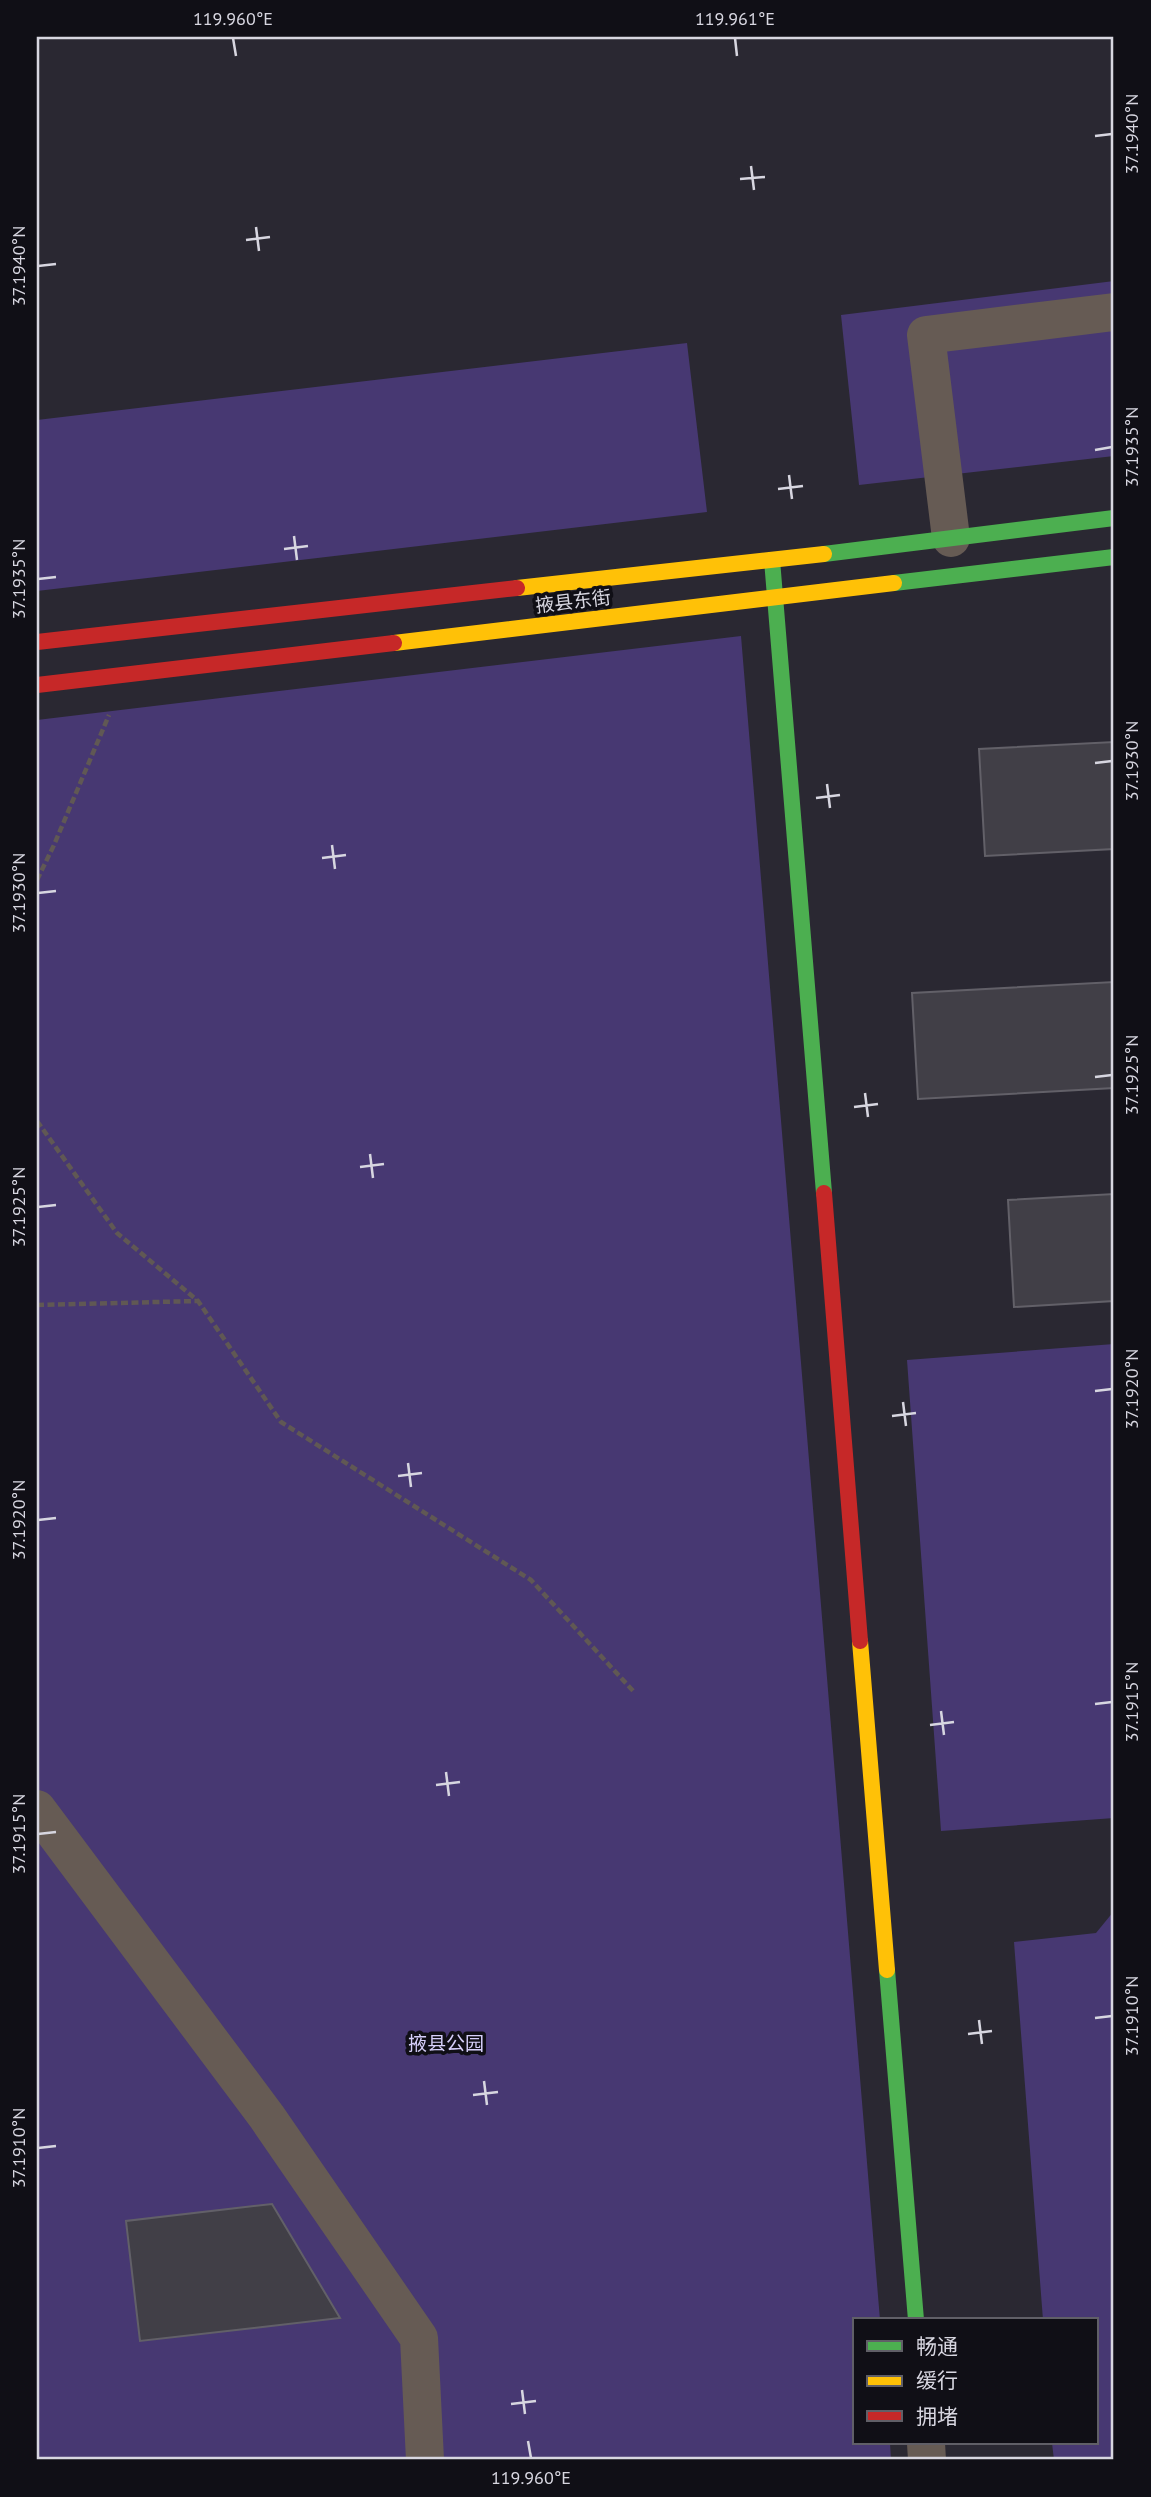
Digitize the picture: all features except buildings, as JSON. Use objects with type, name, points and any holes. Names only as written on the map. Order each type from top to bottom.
[{"type":"main road","name":"掖县东街","points":[[37,642],[1114,518]]},
{"type":"main road","name":"掖县东街","points":[[37,685],[1114,557]]},
{"type":"main road","points":[[772,559],[916,2318]]},
{"type":"street","points":[[951,538],[926,335],[1114,312]]},
{"type":"street","points":[[37,1809],[267,2117],[419,2338],[425,2460]]},
{"type":"path","points":[[37,880],[111,711]]},
{"type":"path","points":[[37,1121],[117,1233],[198,1301],[281,1422],[531,1580],[635,1693]]},
{"type":"path","points":[[37,1305],[198,1301]]},
{"type":"green space","points":[[1114,281],[1114,456],[859,485],[841,315]]},
{"type":"green space","points":[[687,343],[707,512],[37,591],[37,420]]},
{"type":"green space","name":"掖县公园","points":[[741,636],[880,2318],[853,2318],[853,2444],[890,2444],[891,2460],[37,2460],[37,720]]},
{"type":"green space","points":[[1114,1344],[1114,1818],[941,1831],[907,1360]]},
{"type":"green space","points":[[1114,1911],[1114,2460],[1054,2460],[1052,2444],[1098,2444],[1098,2318],[1043,2318],[1014,1942],[1096,1933]]},
{"type":"traffic: fast","points":[[824,554],[1114,518]]},
{"type":"traffic: fast","points":[[894,583],[1114,557]]},
{"type":"traffic: fast","points":[[772,560],[824,1193]]},
{"type":"traffic: fast","points":[[887,1970],[916,2318]]},
{"type":"traffic: slow","points":[[517,588],[824,554]]},
{"type":"traffic: slow","points":[[394,643],[894,583]]},
{"type":"traffic: slow","points":[[860,1641],[887,1970]]},
{"type":"traffic: jam","points":[[37,642],[517,588]]},
{"type":"traffic: jam","points":[[37,685],[394,643]]},
{"type":"traffic: jam","points":[[824,1193],[860,1641]]}]
